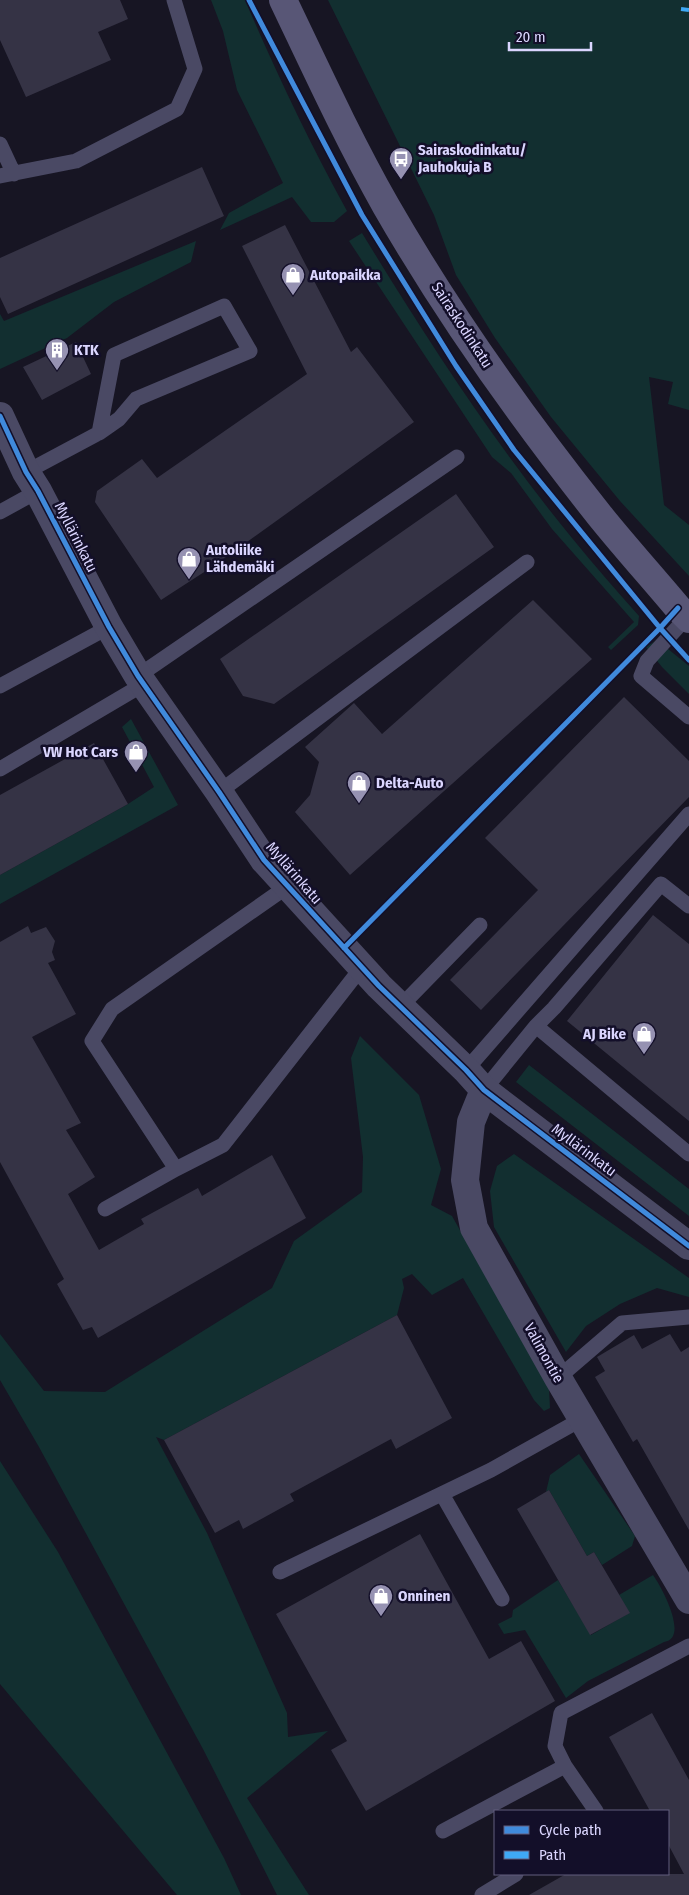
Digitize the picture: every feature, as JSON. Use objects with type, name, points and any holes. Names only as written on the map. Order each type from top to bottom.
[{"type":"main road","name":"Sairaskodinkatu","points":[[282,0],[386,206],[477,351],[600,516],[688,618]]},
{"type":"street","name":"Myllärinkatu","points":[[0,416],[32,482],[108,627],[141,680],[264,860],[400,1008],[466,1070],[484,1090],[689,1246]]},
{"type":"street","name":"Valimontie","points":[[484,1090],[471,1122],[465,1180],[474,1228],[558,1378],[689,1600]]},
{"type":"lane","points":[[0,144],[7,175],[76,162],[177,109],[195,69],[174,0]]},
{"type":"lane","points":[[0,512],[32,482],[119,419],[136,399],[250,351],[224,306],[114,355],[99,433]]},
{"type":"lane","points":[[0,769],[141,680],[457,457]]},
{"type":"lane","points":[[219,792],[527,562]]},
{"type":"lane","points":[[688,618],[647,660],[641,676],[689,718]]},
{"type":"lane","points":[[0,686],[108,627]]},
{"type":"lane","points":[[466,1070],[689,814]]},
{"type":"lane","points":[[484,1090],[536,1026],[554,1008],[660,884],[689,906]]},
{"type":"lane","points":[[176,1169],[92,1041],[112,1009],[288,886]]},
{"type":"lane","points":[[400,1008],[480,925]]},
{"type":"lane","points":[[105,1209],[223,1145],[362,967]]},
{"type":"lane","points":[[536,1026],[689,1154]]},
{"type":"lane","points":[[558,1378],[622,1323],[689,1317]]},
{"type":"lane","points":[[280,1572],[492,1470],[582,1419]]},
{"type":"lane","points":[[442,1494],[502,1599]]},
{"type":"lane","points":[[595,1810],[565,1766],[555,1746],[561,1713],[689,1646]]},
{"type":"lane","points":[[443,1831],[565,1766]]},
{"type":"lane","points":[[482,1895],[514,1875]]},
{"type":"green space","points":[[211,0],[245,0],[293,107],[347,211],[334,222],[311,222],[292,197],[220,230],[229,213],[283,183],[237,90],[223,31]]},
{"type":"green space","points":[[328,0],[689,0],[689,410],[668,404],[673,382],[649,377],[664,505],[689,525],[689,576],[620,501],[551,417],[495,338],[456,275],[434,215]]},
{"type":"green space","points":[[362,233],[436,351],[515,465],[572,538],[639,616],[638,625],[611,650],[608,647],[634,622],[552,529],[511,473],[492,457],[349,241]]},
{"type":"green space","points":[[196,241],[191,262],[114,302],[67,338],[0,369],[0,314],[4,321]]},
{"type":"green space","points":[[657,640],[689,666],[689,694],[662,667],[646,647]]},
{"type":"green space","points":[[131,719],[178,805],[0,904],[0,875],[128,804],[154,787],[122,727]]},
{"type":"green space","points":[[360,1036],[419,1095],[441,1169],[431,1205],[452,1216],[549,1389],[550,1408],[544,1411],[534,1400],[463,1278],[432,1295],[412,1274],[402,1279],[404,1288],[397,1315],[164,1440],[156,1437],[207,1533],[287,1713],[288,1737],[328,1731],[247,1798],[309,1895],[277,1895],[203,1749],[39,1447],[0,1380],[0,1334],[44,1391],[105,1392],[272,1288],[294,1241],[362,1192],[363,1157],[351,1058]]},
{"type":"green space","points":[[529,1065],[689,1189],[689,1216],[516,1082]]},
{"type":"green space","points":[[514,1154],[689,1278],[689,1297],[657,1288],[620,1304],[586,1326],[566,1352],[494,1227],[490,1191],[497,1166]]},
{"type":"green space","points":[[579,1454],[635,1536],[632,1546],[602,1565],[594,1552],[587,1556],[549,1490],[546,1492],[550,1475]]},
{"type":"green space","points":[[0,1461],[58,1552],[224,1858],[241,1895],[177,1895],[0,1684]]},
{"type":"green space","points":[[653,1575],[672,1613],[674,1632],[671,1639],[588,1681],[566,1698],[525,1630],[504,1634],[498,1624],[512,1617],[513,1610],[558,1580],[591,1635],[629,1613],[619,1595]]},
{"type":"building","points":[[0,0],[120,0],[128,19],[98,32],[111,60],[26,97],[0,40]]},
{"type":"building","points":[[202,167],[224,216],[8,314],[0,297],[0,258]]},
{"type":"building","points":[[285,225],[351,352],[357,347],[414,422],[215,565],[161,600],[95,502],[97,491],[142,459],[157,478],[307,374],[242,246]]},
{"type":"building","name":"KTK","points":[[76,342],[91,374],[42,400],[23,367]]},
{"type":"building","points":[[456,494],[494,547],[274,704],[243,696],[220,659]]},
{"type":"building","points":[[533,600],[592,659],[350,875],[295,812],[310,795],[319,762],[305,747],[354,703],[382,734]]},
{"type":"building","points":[[624,697],[689,761],[689,797],[481,1010],[450,980],[538,890],[485,838]]},
{"type":"building","points":[[94,743],[128,804],[0,875],[0,795]]},
{"type":"building","points":[[653,915],[689,944],[689,1121],[567,1021]]},
{"type":"building","points":[[28,926],[31,933],[46,927],[55,941],[52,952],[55,960],[48,963],[76,1014],[32,1037],[81,1123],[66,1130],[95,1177],[68,1194],[99,1250],[144,1224],[141,1219],[198,1188],[202,1196],[272,1155],[306,1218],[98,1338],[92,1327],[83,1330],[57,1284],[64,1279],[0,1162],[0,942]]},
{"type":"building","points":[[397,1315],[452,1418],[396,1449],[391,1439],[290,1494],[294,1501],[243,1529],[239,1520],[215,1533],[164,1440]]},
{"type":"building","points":[[670,1334],[681,1352],[689,1347],[689,1530],[637,1439],[633,1442],[595,1377],[605,1371],[597,1357],[634,1335],[642,1349]]},
{"type":"building","points":[[549,1490],[587,1556],[594,1552],[630,1613],[590,1635],[517,1509]]},
{"type":"building","points":[[420,1534],[489,1659],[521,1641],[555,1701],[366,1811],[331,1750],[347,1741],[276,1614]]},
{"type":"building","points":[[652,1713],[689,1780],[689,1895],[529,1895],[564,1875],[684,1874],[669,1846],[669,1810],[649,1810],[609,1737]]},
{"type":"marked path","points":[[681,9],[689,10]]},
{"type":"cycle path","points":[[249,0],[362,215],[456,366],[514,450],[660,628],[689,660]]},
{"type":"cycle path","points":[[0,416],[26,472],[38,491],[109,627],[138,676],[264,860],[379,986],[466,1070],[484,1090],[689,1246]]},
{"type":"cycle path","points":[[344,948],[678,608]]},
{"type":"place","name":"Sairaskodinkatu/ Jauhokuja B","points":[[401,180]]},
{"type":"place","name":"Autopaikka","points":[[293,296]]},
{"type":"place","name":"KTK","points":[[57,371]]},
{"type":"place","name":"Autoliike Lähdemäki","points":[[189,580]]},
{"type":"place","name":"VW Hot Cars","points":[[136,773]]},
{"type":"place","name":"Delta-Auto","points":[[359,804]]},
{"type":"place","name":"AJ Bike","points":[[644,1055]]},
{"type":"place","name":"Onninen","points":[[381,1617]]}]
